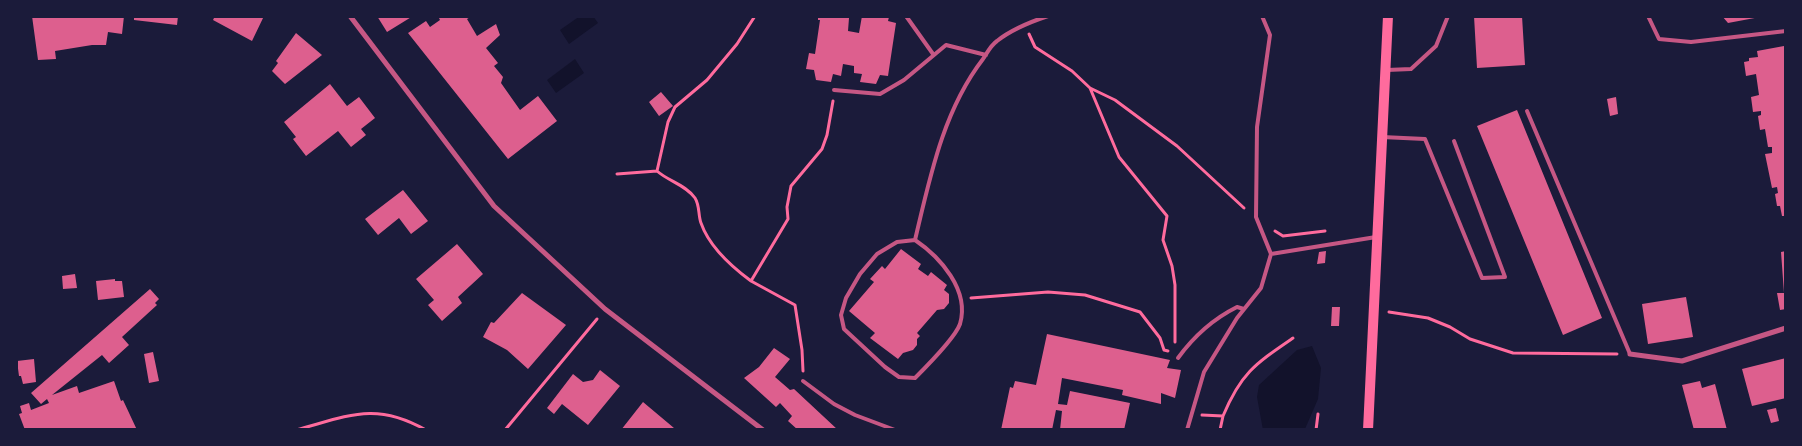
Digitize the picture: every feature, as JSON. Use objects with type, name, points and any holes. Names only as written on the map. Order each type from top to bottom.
[{"type":"main road","points":[[1368,430],[1378,237],[1380,136],[1386,70],[1388,16]]},
{"type":"street","points":[[350,16],[494,206],[606,309],[763,430]]},
{"type":"street","points":[[1630,354],[1682,361],[1786,328]]},
{"type":"lane","points":[[906,16],[933,54]]},
{"type":"lane","points":[[915,240],[940,144],[955,103],[995,42],[1036,18],[1048,16]]},
{"type":"lane","points":[[1187,430],[1204,372],[1244,309],[1261,288],[1271,254],[1256,217],[1257,126],[1270,35],[1262,16]]},
{"type":"lane","points":[[1386,70],[1411,69],[1436,46],[1448,16]]},
{"type":"lane","points":[[1648,16],[1660,39],[1691,42],[1786,31]]},
{"type":"lane","points":[[834,90],[880,94],[904,80],[946,44],[986,55]]},
{"type":"lane","points":[[1527,111],[1630,354]]},
{"type":"lane","points":[[1380,136],[1425,139],[1482,278],[1505,277],[1454,142]]},
{"type":"lane","points":[[1271,254],[1378,237]]},
{"type":"lane","points":[[915,240],[933,252],[953,276],[962,307],[960,325],[930,364],[915,378],[899,377],[885,367],[844,329],[841,315],[846,298],[860,274],[877,254],[897,242],[915,240]]},
{"type":"lane","points":[[1178,358],[1189,343],[1221,315],[1237,307],[1244,309]]},
{"type":"lane","points":[[803,380],[834,404],[855,415],[895,430]]},
{"type":"path","points":[[657,171],[668,122],[676,108],[707,80],[737,44],[755,16]]},
{"type":"path","points":[[1024,25],[1036,47],[1072,71],[1090,88],[1115,100],[1158,131],[1256,217],[1283,236],[1326,231]]},
{"type":"path","points":[[960,300],[1048,292],[1086,294],[1140,312],[1160,338],[1165,352],[1170,350],[1175,343],[1175,285],[1172,266],[1164,240],[1167,216],[1119,157],[1090,88]]},
{"type":"path","points":[[751,281],[788,219],[787,207],[791,186],[822,149],[827,135],[834,90]]},
{"type":"path","points":[[617,174],[657,171],[668,180],[687,190],[695,198],[701,223],[707,236],[732,266],[751,281],[795,305],[802,350],[803,380]]},
{"type":"path","points":[[505,430],[606,309]]},
{"type":"path","points":[[1375,310],[1428,318],[1450,327],[1470,340],[1513,353],[1630,354]]},
{"type":"path","points":[[1220,430],[1223,416],[1240,382],[1250,368],[1293,338]]},
{"type":"path","points":[[296,430],[363,412],[386,414],[410,421],[426,430]]},
{"type":"path","points":[[1192,414],[1223,416]]},
{"type":"path","points":[[1316,430],[1318,414]]},
{"type":"shaded area","points":[[580,16],[593,16],[598,23],[569,44],[560,30]]},
{"type":"shaded area","points":[[575,59],[584,73],[556,93],[547,80]]},
{"type":"shaded area","points":[[1312,346],[1321,368],[1318,399],[1305,429],[1263,430],[1257,397],[1259,385],[1297,350]]},
{"type":"building","points":[[32,16],[124,16],[122,34],[108,32],[106,45],[92,45],[55,51],[56,59],[38,60]]},
{"type":"building","points":[[134,16],[178,16],[177,25],[134,20]]},
{"type":"building","points":[[215,16],[264,16],[252,41],[213,20]]},
{"type":"building","points":[[377,16],[413,16],[387,32]]},
{"type":"building","points":[[438,16],[472,16],[467,19],[477,36],[496,24],[500,35],[486,48],[498,63],[494,66],[503,77],[501,83],[520,110],[538,96],[557,121],[508,159],[408,33],[426,21],[430,27],[440,20]]},
{"type":"building","points":[[818,16],[849,18],[848,31],[859,33],[862,16],[889,17],[888,21],[896,23],[888,76],[880,75],[876,84],[860,82],[862,74],[854,73],[854,66],[843,64],[841,76],[833,74],[831,82],[816,80],[814,70],[806,69],[809,53],[815,54],[820,20],[818,20]]},
{"type":"building","points":[[1474,16],[1522,16],[1525,65],[1477,68]]},
{"type":"building","points":[[1722,16],[1760,16],[1760,17],[1728,23]]},
{"type":"building","points":[[296,33],[322,55],[285,84],[272,71],[278,63],[276,61]]},
{"type":"building","points":[[1784,46],[1786,58],[1786,216],[1782,216],[1780,206],[1777,206],[1775,194],[1778,193],[1777,187],[1772,188],[1765,154],[1772,153],[1772,147],[1768,147],[1765,129],[1760,130],[1758,116],[1761,115],[1761,111],[1753,112],[1751,97],[1759,95],[1756,74],[1746,76],[1744,62],[1749,61],[1749,58],[1758,57],[1757,51]]},
{"type":"building","points":[[330,84],[347,106],[359,97],[375,118],[361,129],[366,135],[351,147],[338,131],[306,156],[293,139],[296,137],[284,122]]},
{"type":"building","points":[[661,92],[673,106],[659,116],[649,102]]},
{"type":"building","points":[[1616,97],[1618,114],[1610,116],[1607,99]]},
{"type":"building","points":[[1517,110],[1602,318],[1563,335],[1477,126]]},
{"type":"building","points":[[403,190],[428,221],[411,234],[399,218],[378,235],[365,219]]},
{"type":"building","points":[[457,244],[483,274],[458,297],[462,303],[442,321],[428,305],[434,300],[416,279]]},
{"type":"building","points":[[901,249],[921,264],[918,269],[928,276],[931,272],[947,285],[944,290],[949,294],[949,303],[944,309],[937,310],[917,333],[920,336],[913,350],[903,353],[898,359],[870,338],[875,333],[849,311],[874,282],[870,279],[882,266],[885,269]]},
{"type":"building","points":[[1326,251],[1325,263],[1317,264],[1319,252]]},
{"type":"building","points":[[1786,251],[1786,309],[1780,310],[1777,293],[1784,293],[1781,252]]},
{"type":"building","points":[[75,274],[77,288],[63,289],[62,276]]},
{"type":"building","points":[[115,279],[115,281],[122,281],[124,297],[98,300],[96,281]]},
{"type":"building","points":[[150,289],[159,299],[155,303],[157,305],[122,337],[129,345],[109,363],[102,355],[52,395],[77,386],[79,393],[114,381],[121,401],[123,400],[137,430],[25,430],[19,414],[22,413],[20,406],[29,403],[31,410],[49,403],[47,399],[41,404],[31,393]]},
{"type":"building","points":[[522,293],[566,325],[528,369],[507,350],[483,337],[491,322],[494,323]]},
{"type":"building","points":[[1686,297],[1693,337],[1648,344],[1642,304]]},
{"type":"building","points":[[1332,307],[1340,307],[1339,326],[1331,326]]},
{"type":"building","points":[[1047,334],[1170,360],[1167,368],[1181,370],[1175,398],[1161,393],[1161,404],[1122,395],[1123,390],[1062,378],[1058,404],[1067,405],[1070,391],[1130,403],[1124,430],[1060,430],[1062,411],[1056,410],[1052,430],[1001,430],[1010,387],[1013,388],[1015,381],[1036,385]]},
{"type":"building","points":[[774,348],[790,359],[775,377],[790,390],[794,389],[838,430],[798,430],[788,421],[792,416],[780,403],[776,407],[744,378],[759,367]]},
{"type":"building","points":[[153,352],[159,381],[149,383],[144,354]]},
{"type":"building","points":[[1786,358],[1786,398],[1752,406],[1742,369]]},
{"type":"building","points":[[34,359],[36,382],[23,384],[21,376],[19,376],[17,361]]},
{"type":"building","points":[[600,370],[620,386],[588,425],[562,404],[554,414],[547,408],[573,374],[583,382],[593,380]]},
{"type":"building","points":[[1700,381],[1702,388],[1715,384],[1727,430],[1694,430],[1682,385]]},
{"type":"building","points":[[643,402],[674,428],[672,430],[621,430]]},
{"type":"building","points":[[1776,408],[1779,421],[1771,423],[1767,410]]}]
